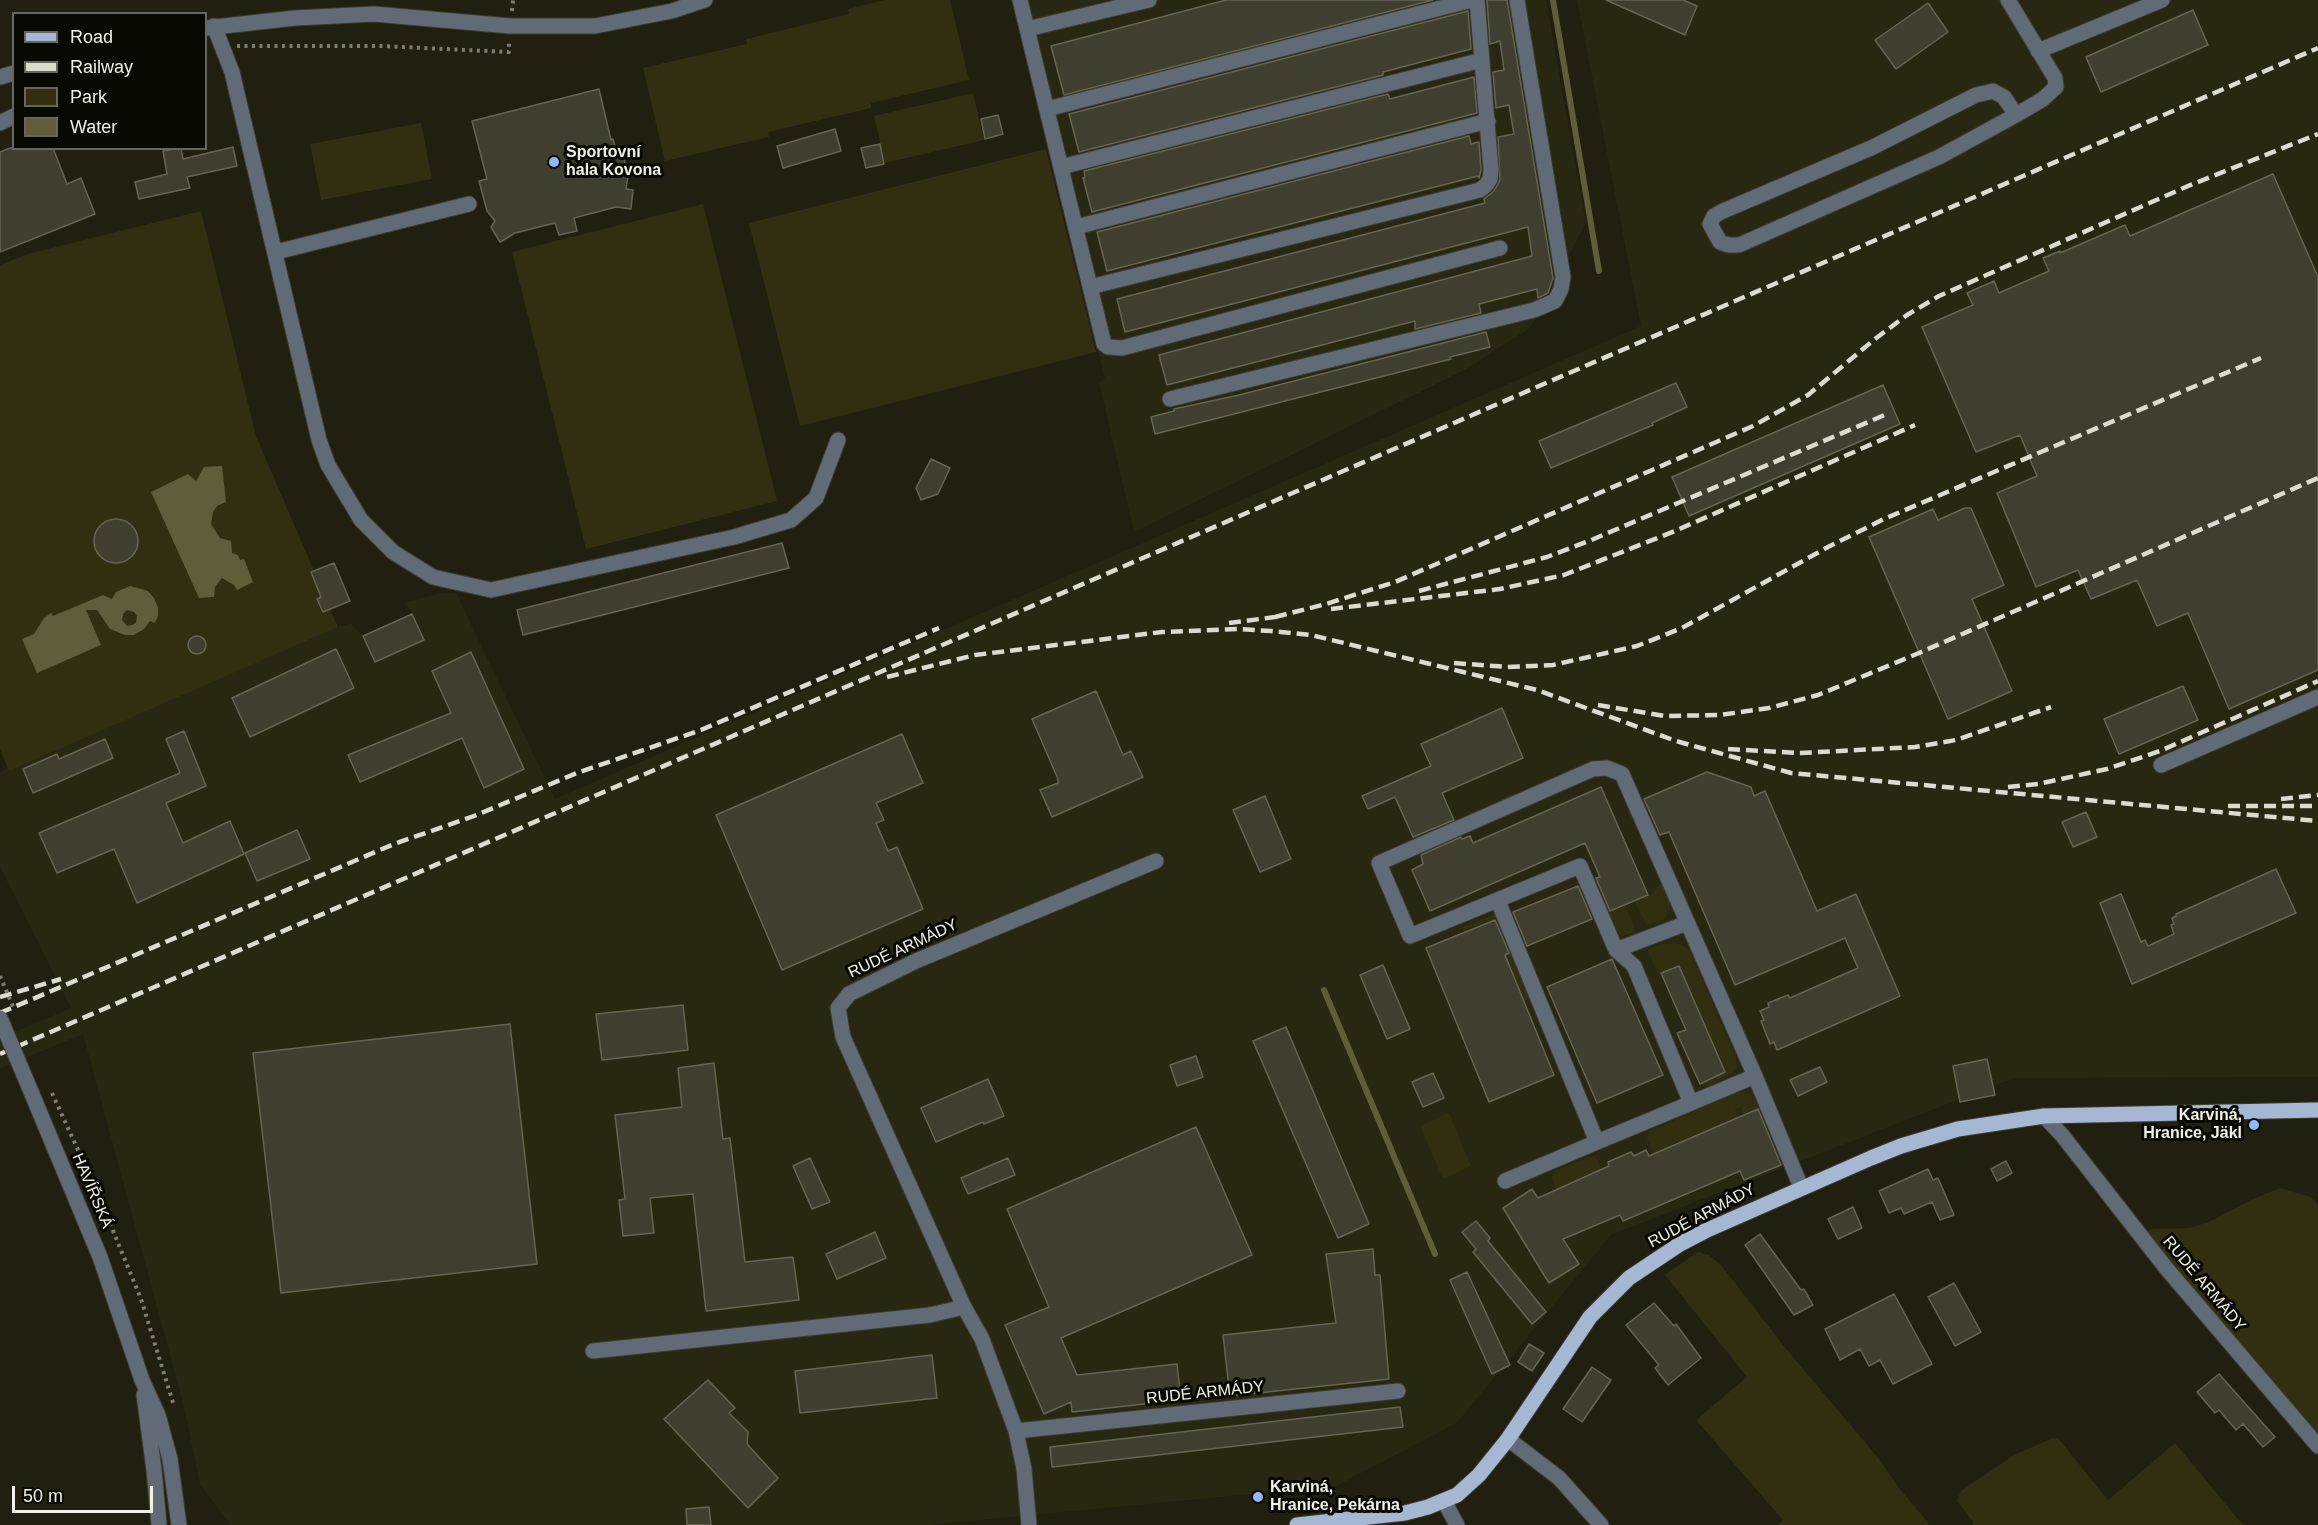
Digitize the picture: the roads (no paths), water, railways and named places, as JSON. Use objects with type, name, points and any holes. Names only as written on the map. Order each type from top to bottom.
[{"type":"main road","name":"RUDÉ ARMÁDY","points":[[1297,1525],[1417,1511],[1457,1495],[1469,1485],[1508,1439],[1590,1317],[1629,1278],[1680,1244],[1801,1187],[1901,1146],[1930,1136],[1990,1122],[2044,1116],[2318,1110]]},
{"type":"street","points":[[705,0],[672,11],[595,26],[510,26],[374,14],[295,18],[210,27],[222,46],[232,72],[319,440],[328,465],[361,520],[393,552],[433,577],[491,590],[734,537],[791,520],[816,498],[838,440]]},
{"type":"street","points":[[1020,0],[1104,344],[1113,349],[1500,248]]},
{"type":"street","points":[[1027,29],[1149,0]]},
{"type":"street","points":[[1047,109],[1472,0]]},
{"type":"street","points":[[1090,287],[1480,190],[1490,179],[1488,122],[1477,0]]},
{"type":"street","points":[[1170,399],[1534,310],[1555,301],[1561,289],[1563,277],[1517,0]]},
{"type":"street","points":[[2008,0],[2055,78],[2056,87],[2043,99],[2016,115],[1939,157],[1739,244],[1728,245],[1720,242],[1710,224],[1714,216],[1723,211],[1871,148],[1976,95],[1993,91],[2004,97],[2016,115]]},
{"type":"street","points":[[2038,51],[2162,0]]},
{"type":"street","points":[[1061,167],[1482,60]]},
{"type":"street","points":[[1076,227],[1488,122]]},
{"type":"street","points":[[276,252],[469,204]]},
{"type":"street","points":[[2161,765],[2318,697]]},
{"type":"street","points":[[1691,1103],[1634,966],[1616,950],[1580,866],[1410,936],[1379,863],[1593,769],[1607,768],[1622,774],[1755,1076],[1801,1187]]},
{"type":"street","name":"RUDÉ ARMÁDY","points":[[1029,1525],[1024,1469],[1016,1431],[982,1340],[964,1307],[843,1037],[838,1008],[849,994],[916,961],[1155,861]]},
{"type":"street","points":[[1498,901],[1597,1142]]},
{"type":"street","points":[[1616,950],[1687,923]]},
{"type":"street","name":"HAVÍŘSKÁ","points":[[0,1018],[100,1257],[142,1380],[158,1415],[170,1459],[179,1525]]},
{"type":"street","points":[[1505,1181],[1755,1076]]},
{"type":"street","name":"RUDÉ ARMÁDY","points":[[2044,1116],[2062,1135],[2166,1268],[2318,1446]]},
{"type":"street","points":[[593,1351],[930,1315],[964,1307]]},
{"type":"street","name":"HAVÍŘSKÁ","points":[[142,1380],[159,1525]]},
{"type":"street","name":"RUDÉ ARMÁDY","points":[[1016,1431],[1398,1391]]},
{"type":"street","points":[[1508,1439],[1558,1478],[1601,1525]]},
{"type":"street","points":[[1444,1501],[1457,1525]]},
{"type":"water","points":[[222,466],[226,502],[217,506],[213,512],[211,524],[220,538],[231,541],[232,553],[238,555],[240,560],[244,559],[253,582],[237,590],[234,585],[222,578],[215,587],[214,597],[199,598],[151,492],[188,474],[196,481],[204,467]]},
{"type":"water","points":[[130,586],[148,591],[158,608],[155,623],[150,621],[144,629],[134,635],[125,635],[110,629],[97,610],[86,610],[101,645],[37,673],[22,639],[34,634],[44,618],[51,613],[53,616],[103,595],[112,599],[116,592]],"holes":[[[127,610],[134,612],[137,616],[136,623],[127,626],[122,620],[123,614]]]},
{"type":"waterway","points":[[1553,0],[1599,271]]},
{"type":"waterway","points":[[1324,990],[1435,1254]]},
{"type":"railway","points":[[0,1054],[2318,48]]},
{"type":"railway","points":[[1275,617],[1326,604],[1395,582],[1753,426],[1808,395],[1875,339],[1907,315],[1939,296],[2188,186],[2318,134]]},
{"type":"railway","points":[[1454,663],[1507,667],[1553,665],[1637,646],[1682,628],[1828,547],[1884,519],[2261,358]]},
{"type":"railway","points":[[1419,591],[1547,557],[1887,414]]},
{"type":"railway","points":[[1331,609],[1500,589],[1564,575],[1675,531],[1915,425]]},
{"type":"railway","points":[[1598,705],[1665,716],[1720,715],[1769,708],[1818,695],[2318,478]]},
{"type":"railway","points":[[1229,623],[1283,616]]},
{"type":"railway","points":[[0,1013],[394,844],[474,816],[577,773],[701,730],[939,628]]},
{"type":"railway","points":[[887,677],[975,655],[1162,632],[1238,629],[1311,635],[1537,690],[1676,741],[1791,773],[2318,821]]},
{"type":"railway","points":[[2008,787],[2038,784],[2107,769],[2160,751],[2318,681]]},
{"type":"railway","points":[[1728,749],[1800,753],[1915,747],[1956,740],[2051,707]]},
{"type":"railway","points":[[2281,799],[2318,795]]},
{"type":"railway","points":[[2228,806],[2318,806]]},
{"type":"railway","points":[[0,997],[61,979]]},
{"type":"place","name":"Sportovní hala Kovona","points":[[554,162]]},
{"type":"place","name":"Karviná, Hranice, Jäkl","points":[[2254,1125]]},
{"type":"place","name":"Karviná, Hranice, Pekárna","points":[[1258,1497]]}]
